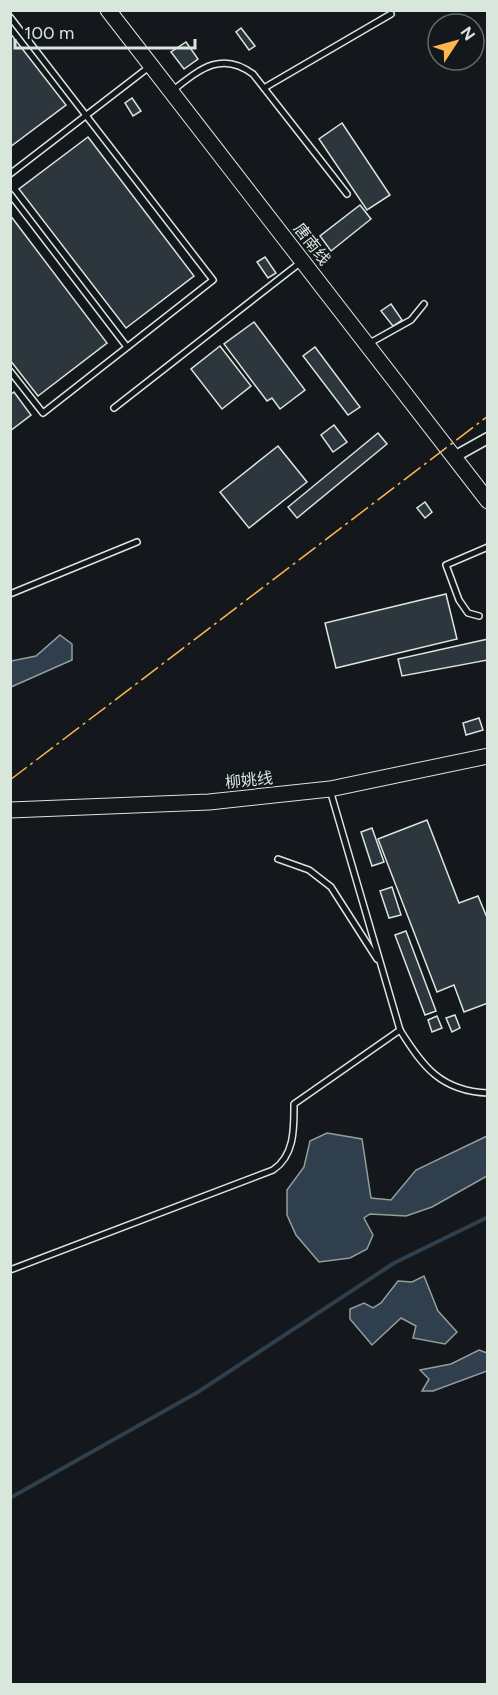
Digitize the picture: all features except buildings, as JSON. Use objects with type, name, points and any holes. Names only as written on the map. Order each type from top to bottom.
[{"type":"street","name":"唐南线","points":[[108,10],[488,501]]},
{"type":"street","points":[[454,457],[488,438]]},
{"type":"street","name":"柳姚线","points":[[10,810],[209,802],[330,789],[488,756]]},
{"type":"lane","points":[[264,88],[391,14]]},
{"type":"lane","points":[[10,17],[213,280],[43,412],[10,371]]},
{"type":"lane","points":[[171,92],[205,68],[222,62],[240,64],[253,74],[347,194]]},
{"type":"lane","points":[[10,174],[150,66]]},
{"type":"lane","points":[[10,194],[127,347]]},
{"type":"lane","points":[[114,408],[302,261]]},
{"type":"lane","points":[[367,344],[411,320],[424,304]]},
{"type":"lane","points":[[10,594],[137,542]]},
{"type":"lane","points":[[479,616],[468,613],[459,600],[446,565],[488,547]]},
{"type":"lane","points":[[330,789],[400,1030],[417,1058],[441,1080],[465,1092],[488,1093]]},
{"type":"lane","points":[[278,859],[309,870],[332,887],[381,966]]},
{"type":"lane","points":[[10,1270],[273,1170],[282,1164],[289,1151],[294,1129],[294,1104],[400,1030]]},
{"type":"water","points":[[60,635],[72,644],[72,660],[11,687],[11,661],[36,656]]},
{"type":"water","points":[[327,1133],[362,1139],[371,1198],[391,1200],[416,1170],[487,1136],[487,1176],[432,1207],[406,1216],[370,1214],[364,1218],[373,1235],[367,1249],[350,1258],[319,1262],[296,1235],[287,1215],[287,1190],[304,1167],[310,1141]]},
{"type":"water","points":[[424,1276],[438,1311],[457,1332],[445,1344],[413,1338],[416,1326],[401,1318],[372,1345],[350,1319],[350,1309],[364,1303],[373,1308],[381,1303],[398,1281],[412,1282]]},
{"type":"water","points":[[479,1350],[487,1353],[487,1371],[433,1391],[422,1391],[429,1379],[420,1370],[451,1364]]},
{"type":"waterway","points":[[10,1498],[198,1392],[394,1263],[488,1217]]},
{"type":"power","points":[[10,780],[488,416]]}]
